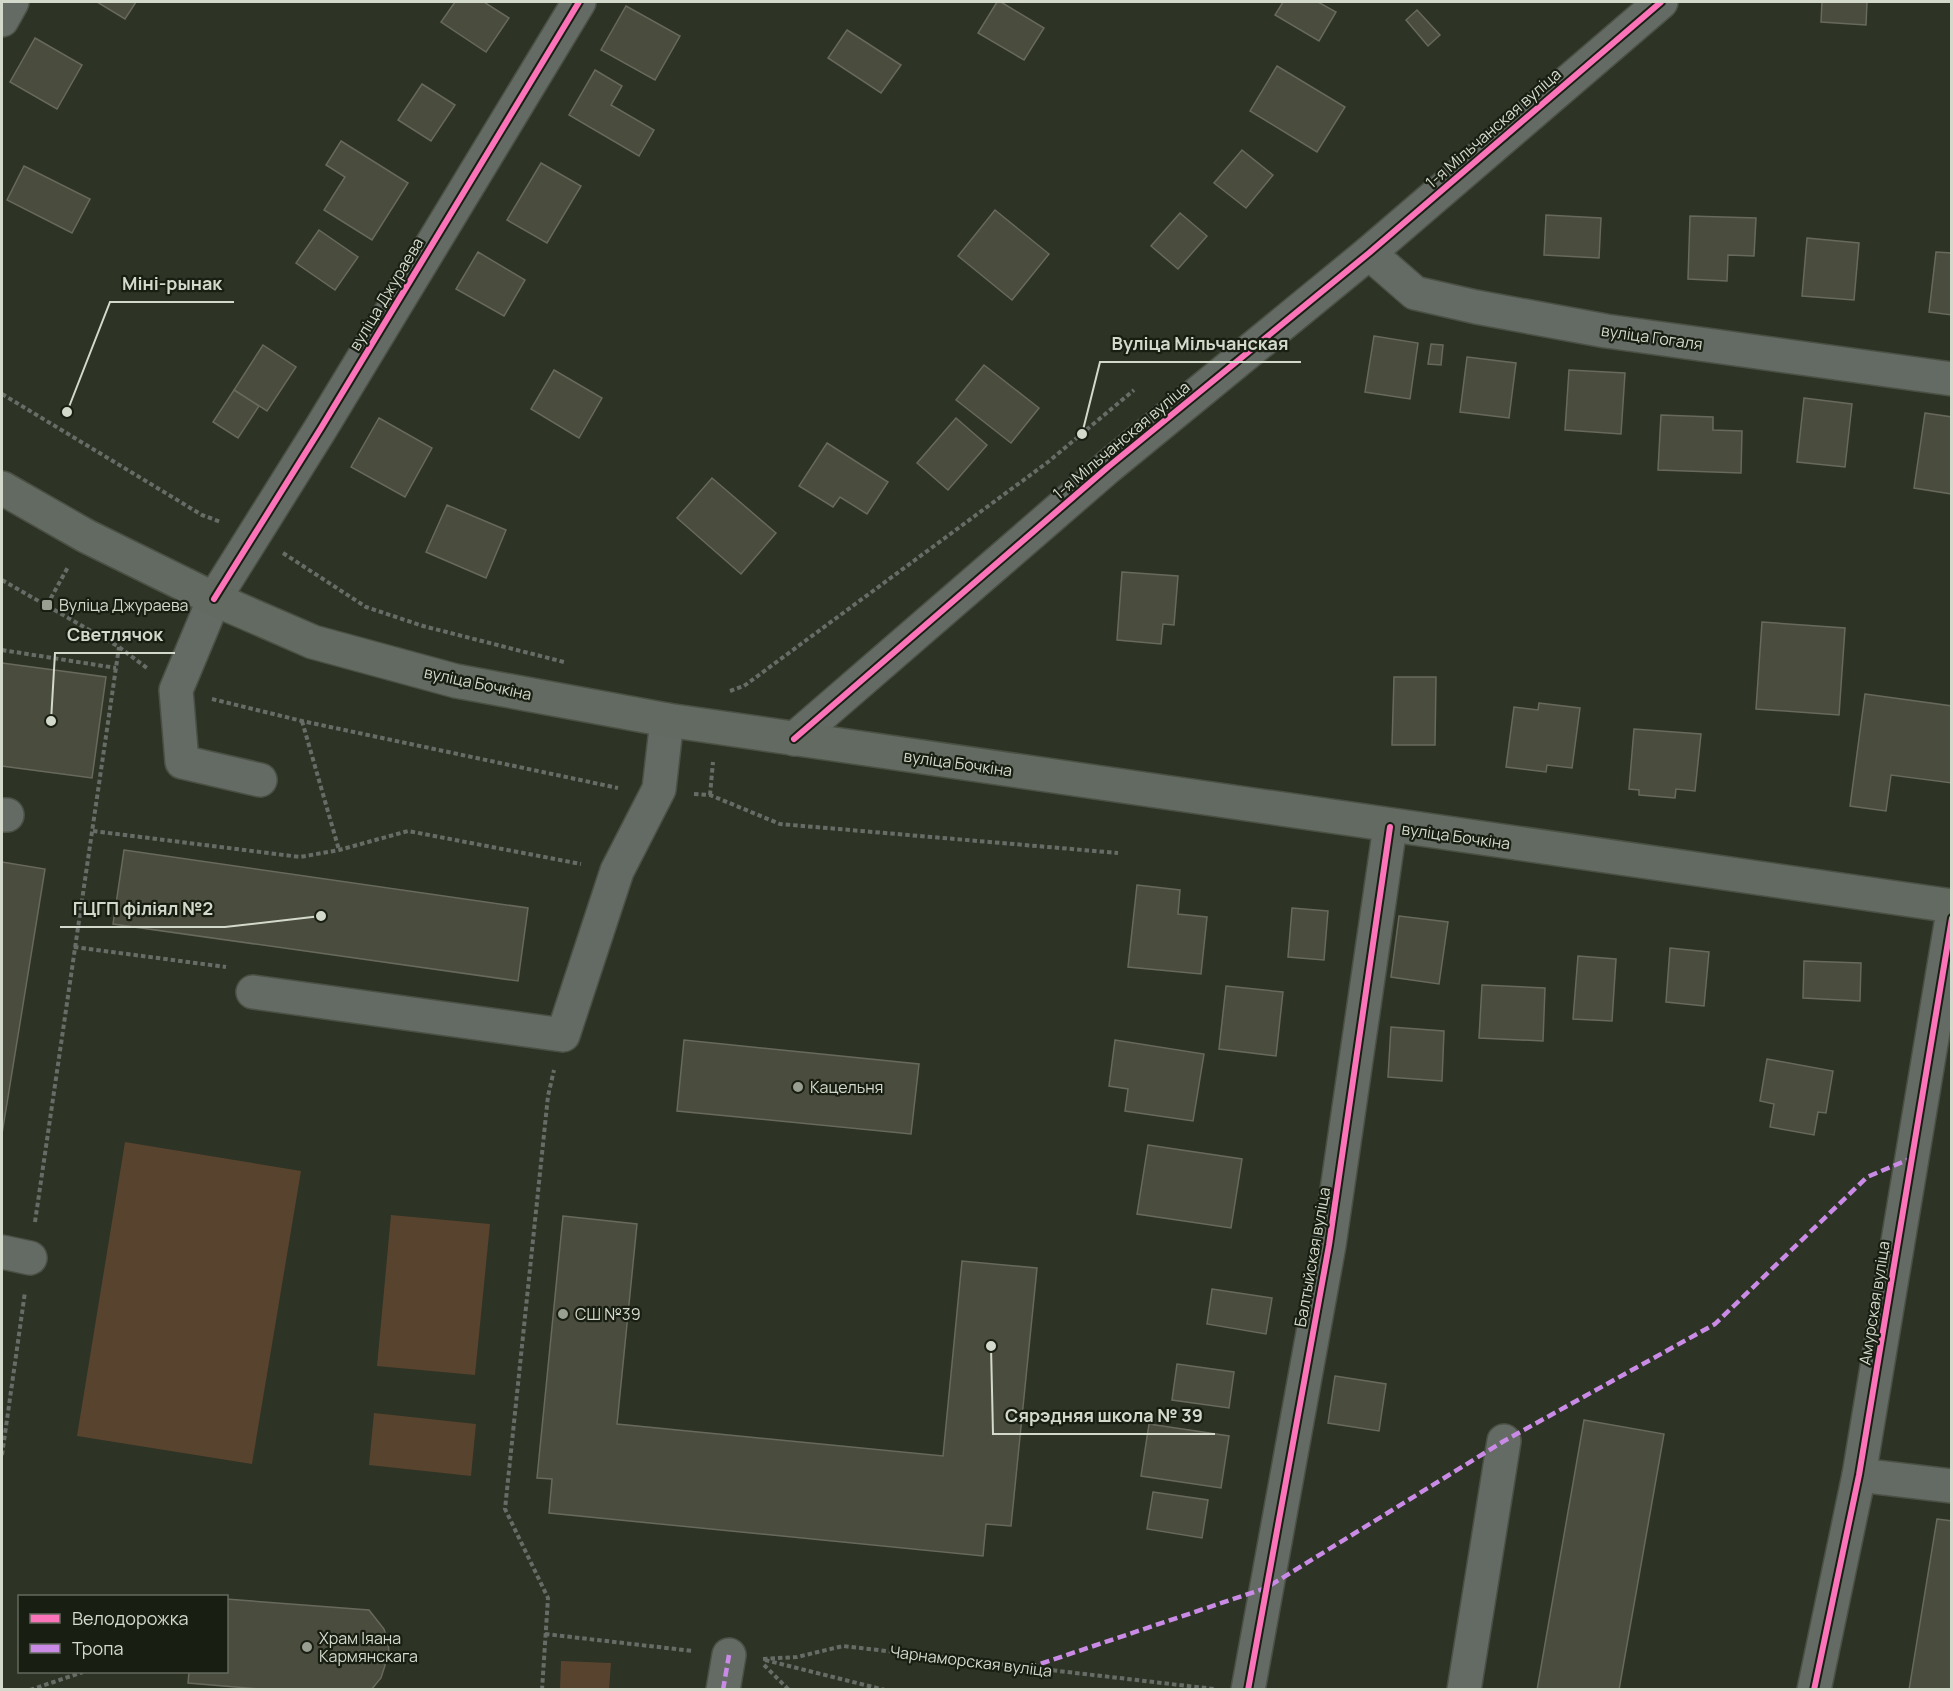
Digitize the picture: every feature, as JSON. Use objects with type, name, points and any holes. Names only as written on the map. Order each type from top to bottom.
[{"type":"main road","name":"вуліца Бочкіна","points":[[2,488],[86,536],[214,599],[313,642],[434,675],[668,720],[1390,827],[1952,906]]},
{"type":"street","points":[[2,20],[12,2]]},
{"type":"street","name":"вуліца Джураева","points":[[176,690],[214,599],[579,2]]},
{"type":"street","name":"1-я Мільчанская вуліца","points":[[794,739],[1108,467],[1369,253],[1660,2]]},
{"type":"street","name":"вуліца Гогаля","points":[[1369,253],[1415,293],[1476,307],[1606,331],[1952,379]]},
{"type":"street","points":[[176,690],[182,762],[260,780]]},
{"type":"street","points":[[243,980],[563,1035],[617,871],[659,789],[668,720]]},
{"type":"street","name":"Балтыйская вуліца","points":[[1248,1689],[1329,1245],[1390,827]]},
{"type":"street","name":"Амурская вуліца","points":[[1814,1689],[1859,1475],[1952,918]]},
{"type":"street","points":[[1464,1689],[1504,1441]]},
{"type":"street","points":[[1859,1475],[1952,1486]]},
{"type":"street","points":[[723,1689],[744,1657]]},
{"type":"path","points":[[727,692],[744,686],[1048,462],[1134,390]]},
{"type":"path","points":[[2,394],[202,515],[254,534],[366,607],[423,626],[575,664]]},
{"type":"path","points":[[47,605],[86,536]]},
{"type":"path","points":[[2,580],[119,647],[176,690],[302,721],[615,788],[659,789],[710,795],[780,824],[1118,853]]},
{"type":"path","points":[[2,1455],[16,1255],[74,947],[119,647]]},
{"type":"path","points":[[2,650],[116,668]]},
{"type":"path","points":[[302,721],[339,850]]},
{"type":"path","points":[[710,795],[714,755]]},
{"type":"path","points":[[611,799],[615,788]]},
{"type":"path","points":[[93,831],[300,857],[339,850],[408,831],[617,871]]},
{"type":"path","points":[[74,947],[243,980]]},
{"type":"path","points":[[542,1689],[548,1598],[505,1509],[548,1096],[563,1035]]},
{"type":"path","points":[[744,1657],[789,1689]]},
{"type":"path","points":[[744,1657],[885,1689]]},
{"type":"path","points":[[30,1689],[77,1673]]},
{"type":"shaded area","points":[[125,1142],[301,1171],[252,1464],[77,1436]]},
{"type":"shaded area","points":[[391,1215],[490,1224],[475,1375],[377,1366]]},
{"type":"shaded area","points":[[374,1413],[476,1424],[471,1476],[369,1465]]},
{"type":"shaded area","points":[[561,1661],[611,1663],[609,1689],[560,1689]]},
{"type":"building","points":[[97,2],[136,2],[125,19]]},
{"type":"building","points":[[455,2],[484,2],[509,18],[486,52],[441,22]]},
{"type":"building","points":[[997,2],[1001,2],[1044,28],[1024,60],[978,33]]},
{"type":"building","points":[[1283,2],[1318,2],[1336,12],[1319,41],[1275,15]]},
{"type":"building","points":[[1822,2],[1867,2],[1866,25],[1821,22]]},
{"type":"building","points":[[626,6],[680,36],[655,80],[601,50]]},
{"type":"building","points":[[1417,10],[1440,35],[1428,46],[1406,20]]},
{"type":"building","points":[[847,30],[901,65],[881,93],[828,58]]},
{"type":"building","points":[[35,38],[82,65],[57,109],[10,82]]},
{"type":"building","points":[[1277,66],[1345,107],[1317,152],[1250,111]]},
{"type":"building","points":[[595,70],[622,86],[611,105],[654,130],[639,156],[569,115]]},
{"type":"building","points":[[422,84],[455,105],[431,141],[398,120]]},
{"type":"building","points":[[341,141],[408,183],[372,240],[324,210],[345,177],[326,165]]},
{"type":"building","points":[[1242,150],[1273,175],[1246,208],[1214,183]]},
{"type":"building","points":[[541,163],[581,186],[547,243],[507,220]]},
{"type":"building","points":[[24,166],[90,199],[72,233],[7,200]]},
{"type":"building","points":[[995,210],[1049,254],[1012,300],[958,256]]},
{"type":"building","points":[[1180,213],[1207,236],[1178,269],[1151,246]]},
{"type":"building","points":[[1546,215],[1601,218],[1599,258],[1544,255]]},
{"type":"building","points":[[1690,216],[1756,218],[1754,256],[1728,255],[1727,281],[1688,279]]},
{"type":"building","points":[[319,230],[358,257],[335,290],[296,263]]},
{"type":"building","points":[[1807,238],[1859,243],[1854,300],[1802,296]]},
{"type":"building","points":[[478,252],[525,280],[504,316],[456,289]]},
{"type":"building","points":[[1936,252],[1952,253],[1952,315],[1929,312]]},
{"type":"building","points":[[1374,336],[1418,343],[1410,399],[1365,392]]},
{"type":"building","points":[[1431,344],[1443,345],[1441,365],[1428,364]]},
{"type":"building","points":[[263,345],[296,367],[267,411],[234,390]]},
{"type":"building","points":[[1467,357],[1516,363],[1509,418],[1460,412]]},
{"type":"building","points":[[984,365],[1039,408],[1011,443],[956,400]]},
{"type":"building","points":[[554,370],[602,398],[579,438],[531,409]]},
{"type":"building","points":[[1569,370],[1625,373],[1621,434],[1565,430]]},
{"type":"building","points":[[234,390],[259,406],[238,438],[213,422]]},
{"type":"building","points":[[1804,398],[1852,404],[1845,467],[1797,462]]},
{"type":"building","points":[[1925,413],[1952,417],[1952,494],[1914,488]]},
{"type":"building","points":[[1661,415],[1713,417],[1713,430],[1742,431],[1741,473],[1658,470]]},
{"type":"building","points":[[379,418],[432,448],[405,497],[351,467]]},
{"type":"building","points":[[956,418],[987,445],[948,490],[917,463]]},
{"type":"building","points":[[827,443],[888,482],[867,514],[840,497],[833,507],[799,486]]},
{"type":"building","points":[[712,478],[776,533],[741,574],[677,518]]},
{"type":"building","points":[[447,505],[506,530],[486,578],[426,552]]},
{"type":"building","points":[[1122,572],[1178,576],[1174,625],[1163,624],[1161,644],[1117,640]]},
{"type":"building","points":[[1762,622],[1845,628],[1839,715],[1756,709]]},
{"type":"building","points":[[2,663],[106,677],[92,778],[2,766]]},
{"type":"building","points":[[1394,677],[1436,677],[1435,745],[1392,745]]},
{"type":"building","points":[[1865,694],[1952,706],[1952,783],[1891,775],[1886,811],[1850,806]]},
{"type":"building","points":[[1539,703],[1580,708],[1572,768],[1547,765],[1546,772],[1506,767],[1514,707],[1538,710]]},
{"type":"building","points":[[1634,729],[1701,734],[1695,791],[1676,789],[1675,798],[1639,795],[1639,790],[1629,789]]},
{"type":"building","points":[[124,850],[528,908],[518,981],[113,924]]},
{"type":"building","points":[[2,862],[45,869],[2,1134]]},
{"type":"building","points":[[1137,885],[1180,890],[1178,914],[1207,917],[1201,974],[1128,967]]},
{"type":"building","points":[[1292,908],[1328,911],[1324,960],[1288,957]]},
{"type":"building","points":[[1399,916],[1448,922],[1439,984],[1391,977]]},
{"type":"building","points":[[1670,948],[1709,952],[1704,1006],[1666,1002]]},
{"type":"building","points":[[1578,956],[1616,959],[1612,1021],[1573,1019]]},
{"type":"building","points":[[1804,961],[1861,963],[1860,1001],[1803,998]]},
{"type":"building","points":[[1482,985],[1545,988],[1543,1041],[1479,1038]]},
{"type":"building","points":[[1226,986],[1283,992],[1276,1056],[1219,1049]]},
{"type":"building","points":[[1391,1027],[1444,1031],[1442,1081],[1388,1077]]},
{"type":"building","name":"Кацельня","points":[[684,1040],[919,1064],[911,1134],[677,1111]]},
{"type":"building","points":[[1115,1040],[1204,1054],[1193,1121],[1125,1111],[1128,1089],[1109,1086]]},
{"type":"building","points":[[1767,1059],[1833,1071],[1826,1113],[1818,1112],[1814,1135],[1770,1127],[1774,1104],[1760,1101]]},
{"type":"building","points":[[1148,1145],[1242,1159],[1231,1228],[1137,1214]]},
{"type":"building","points":[[563,1216],[637,1224],[617,1424],[943,1456],[962,1261],[1037,1268],[1011,1526],[986,1524],[983,1556],[549,1513],[552,1479],[537,1478]]},
{"type":"building","points":[[1212,1289],[1272,1298],[1266,1334],[1207,1324]]},
{"type":"building","points":[[1177,1364],[1234,1372],[1229,1408],[1172,1400]]},
{"type":"building","points":[[1335,1376],[1386,1384],[1379,1431],[1328,1423]]},
{"type":"building","points":[[1584,1420],[1664,1434],[1619,1690],[1537,1690]]},
{"type":"building","points":[[1149,1424],[1229,1436],[1221,1488],[1141,1476]]},
{"type":"building","points":[[1153,1492],[1208,1500],[1202,1538],[1147,1529]]},
{"type":"building","points":[[1937,1519],[1952,1521],[1952,1690],[1909,1690]]},
{"type":"building","name":"Храм Іяана Кармянскага","points":[[228,1599],[369,1610],[384,1629],[388,1641],[389,1653],[381,1678],[371,1690],[272,1690],[188,1683],[189,1673],[228,1673]]},
{"type":"marked path","points":[[1028,1668],[1266,1588],[1504,1441],[1715,1324],[1867,1177],[1912,1158]]},
{"type":"marked path","points":[[723,1690],[729,1655]]},
{"type":"cycle path","points":[[214,599],[321,428],[579,2]]},
{"type":"cycle path","points":[[794,739],[1108,467],[1369,253],[1661,2]]},
{"type":"cycle path","points":[[1248,1690],[1329,1245],[1390,827]]},
{"type":"cycle path","points":[[1814,1690],[1859,1475],[1952,918]]},
{"type":"place","name":"Міні-рынак","points":[[67,412]]},
{"type":"place","name":"Вуліца Мільчанская","points":[[1082,434]]},
{"type":"place","name":"Вуліца Джураева","points":[[47,605]]},
{"type":"place","name":"Светлячок","points":[[51,721]]},
{"type":"place","name":"ГЦГП філіял №2","points":[[321,916]]},
{"type":"place","name":"Кацельня","points":[[798,1087]]},
{"type":"place","name":"СШ №39","points":[[563,1314]]},
{"type":"place","name":"Сярэдняя школа № 39","points":[[991,1346]]},
{"type":"place","name":"Храм Іяана Кармянскага","points":[[307,1647]]}]
